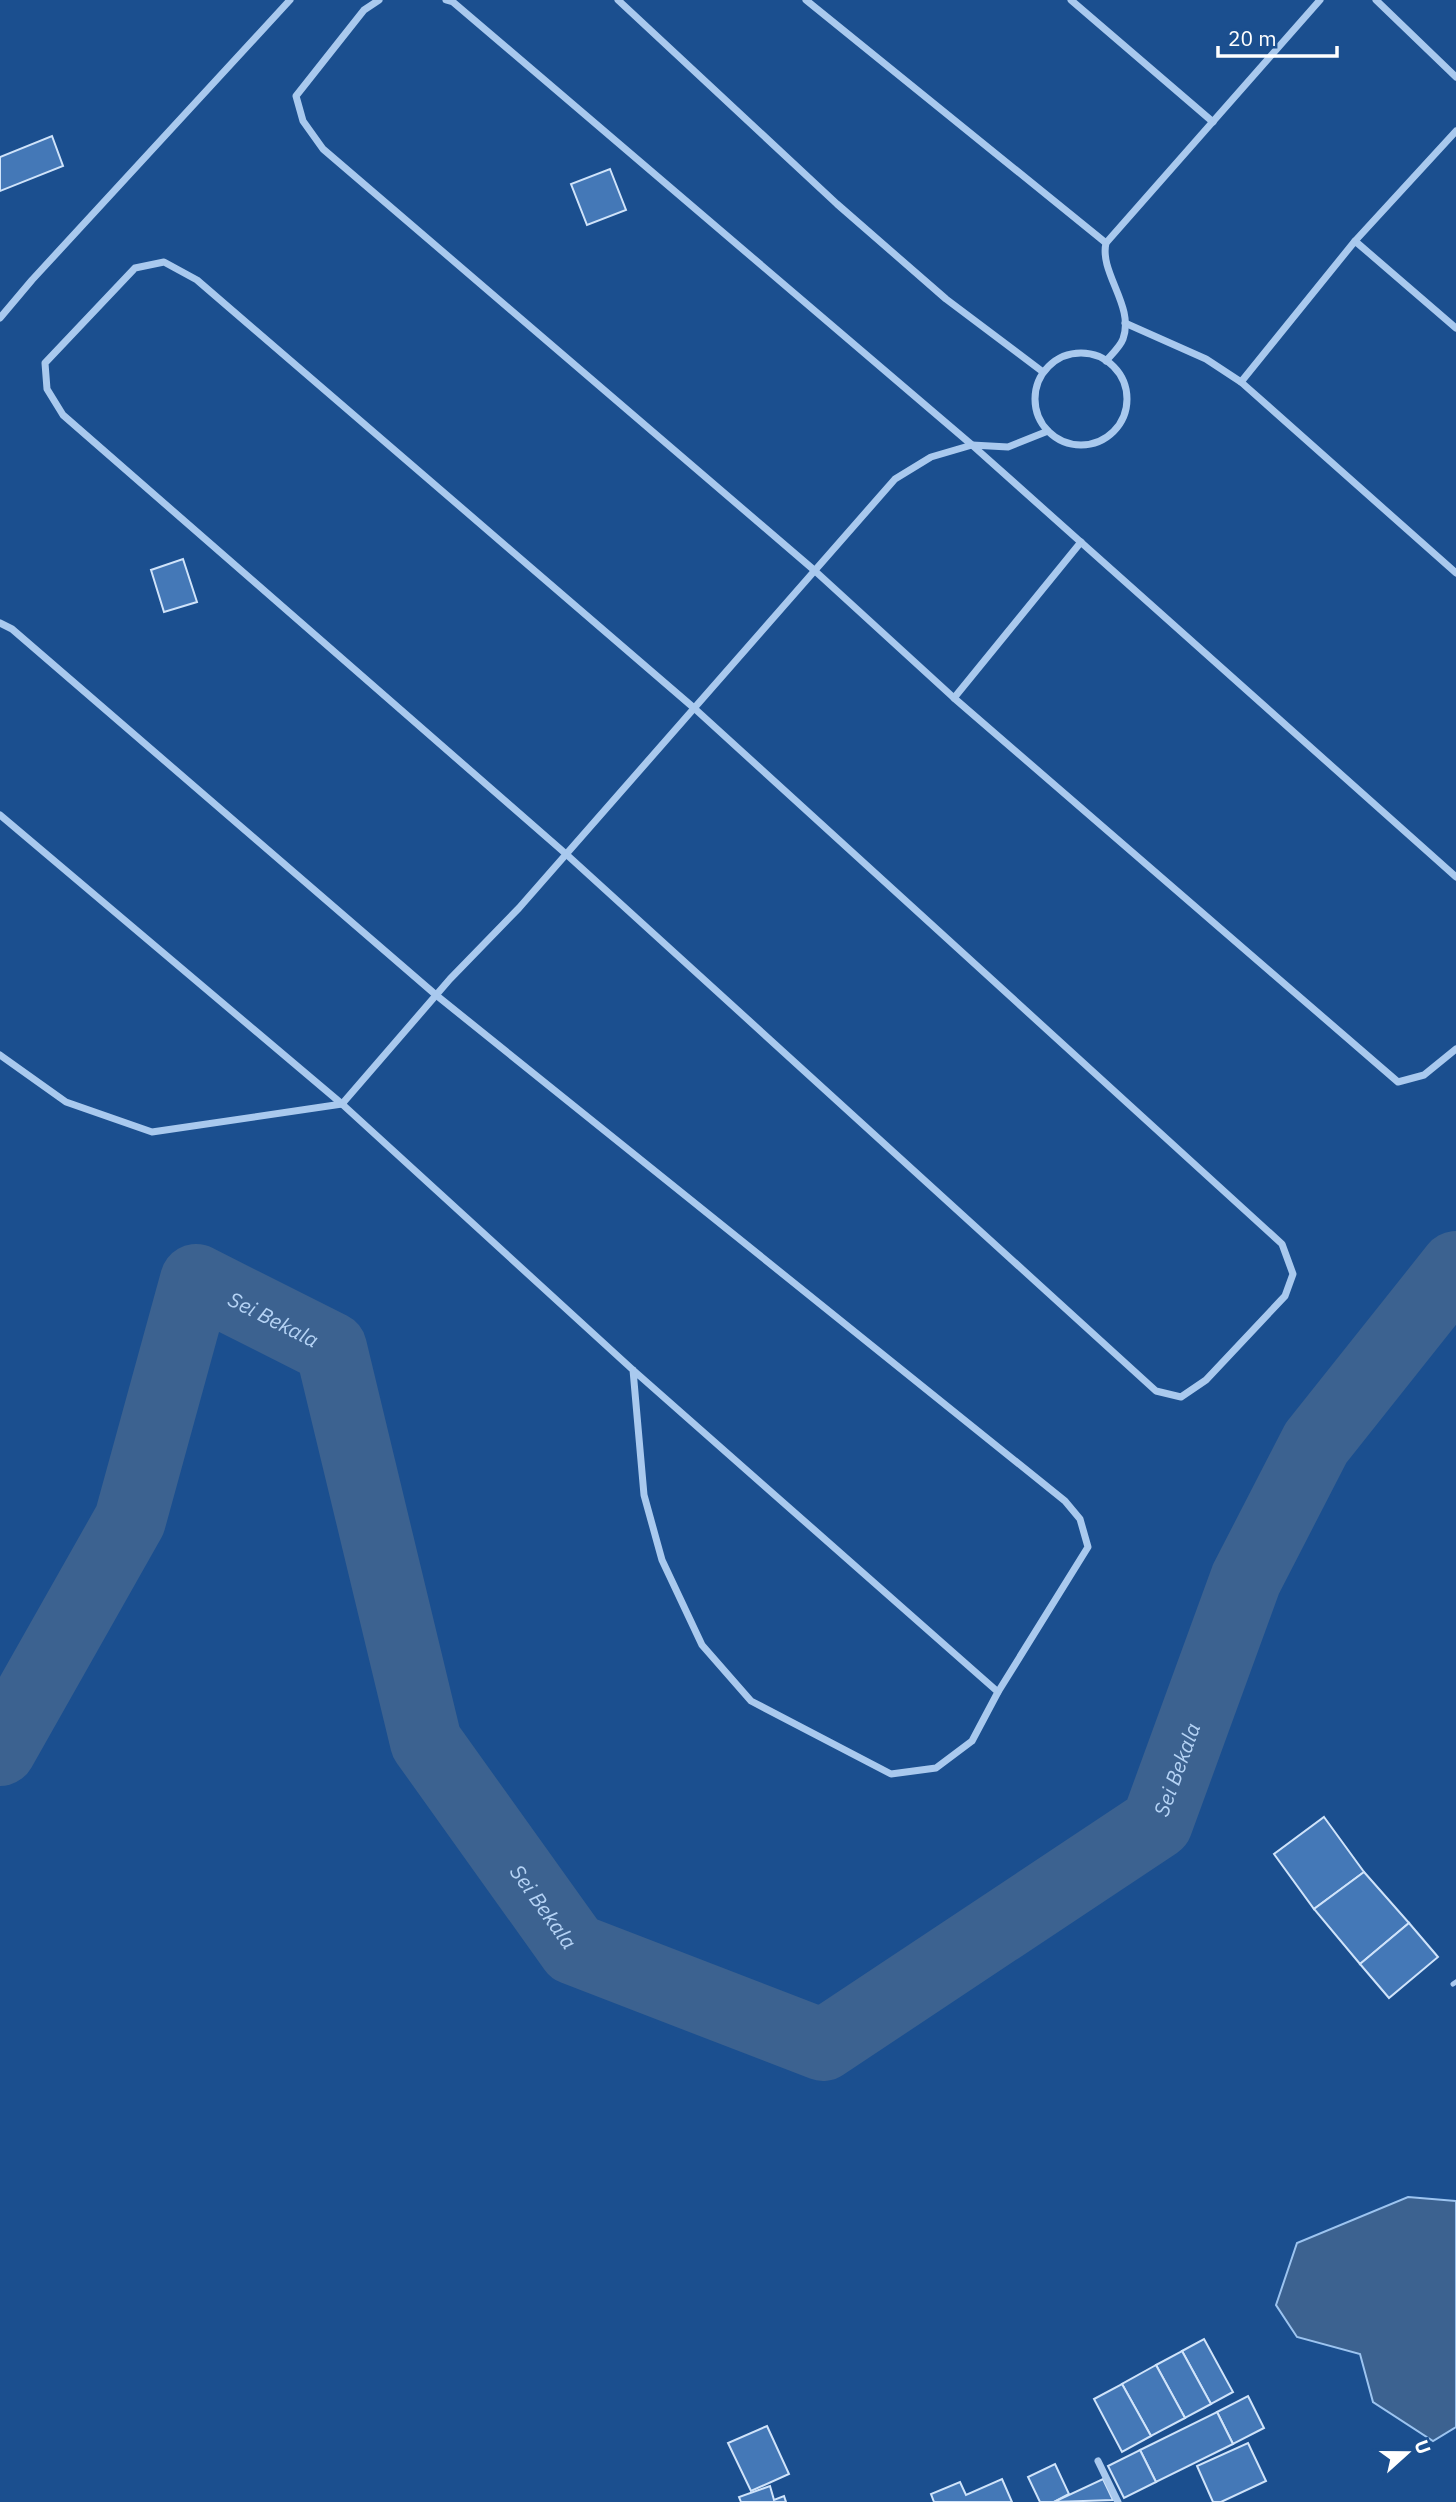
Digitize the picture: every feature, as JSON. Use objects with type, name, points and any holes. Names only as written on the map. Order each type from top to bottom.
[{"type":"street","points":[[0,318],[290,0]]},
{"type":"street","points":[[379,0],[364,10],[296,96],[303,121],[323,149],[814,570],[954,698],[1398,1082],[1424,1075],[1456,1049]]},
{"type":"street","points":[[446,0],[453,2],[972,445],[1456,877]]},
{"type":"street","points":[[618,0],[836,204],[946,299],[1043,372]]},
{"type":"street","points":[[806,0],[1106,243]]},
{"type":"street","points":[[1071,0],[1213,122]]},
{"type":"street","points":[[1106,361],[1123,341],[1125,323],[1117,287],[1103,256],[1106,243],[1320,0]]},
{"type":"street","points":[[1376,0],[1456,77]]},
{"type":"street","points":[[1241,382],[1355,241],[1456,131]]},
{"type":"street","points":[[1355,241],[1456,328]]},
{"type":"street","points":[[164,261],[197,280],[694,708],[1282,1244],[1293,1274],[1285,1296],[1206,1380],[1181,1397],[1156,1391],[566,854],[63,415],[47,389],[46,363],[135,268],[164,261]]},
{"type":"street","points":[[1125,323],[1206,359],[1241,382],[1456,573]]},
{"type":"street","points":[[1085,352],[1114,366],[1123,380],[1127,395],[1125,411],[1118,426],[1107,437],[1092,444],[1076,445],[1061,440],[1048,431],[1038,418],[1035,402],[1036,387],[1043,372],[1055,360],[1069,354],[1085,352]]},
{"type":"street","points":[[0,1055],[66,1102],[152,1132],[342,1104],[436,995],[519,908],[895,479],[931,457],[972,445],[1008,447],[1048,431]]},
{"type":"street","points":[[954,698],[1081,542]]},
{"type":"street","points":[[0,623],[12,629],[436,995],[1065,1501],[1080,1519],[1088,1547],[998,1692],[972,1741],[936,1768],[891,1774],[751,1701],[702,1645],[662,1560],[645,1495],[633,1370]]},
{"type":"street","points":[[0,815],[342,1104],[633,1370],[998,1692]]},
{"type":"street","points":[[1098,2461],[1118,2502]]},
{"type":"water","points":[[1408,2197],[1456,2201],[1456,2427],[1433,2441],[1373,2402],[1360,2354],[1297,2337],[1276,2305],[1297,2243]]},
{"type":"building","points":[[52,136],[63,166],[0,191],[0,157]]},
{"type":"building","points":[[610,169],[626,210],[587,225],[571,184]]},
{"type":"building","points":[[183,559],[197,602],[164,612],[151,570]]},
{"type":"building","points":[[1324,1817],[1364,1872],[1314,1909],[1274,1854]]},
{"type":"building","points":[[1364,1872],[1409,1923],[1360,1964],[1314,1909]]},
{"type":"building","points":[[1409,1923],[1438,1957],[1389,1998],[1360,1964]]},
{"type":"building","points":[[1204,2339],[1233,2392],[1211,2404],[1182,2351]]},
{"type":"building","points":[[1182,2351],[1211,2404],[1185,2418],[1156,2365]]},
{"type":"building","points":[[1156,2365],[1185,2418],[1151,2436],[1122,2384]]},
{"type":"building","points":[[1122,2384],[1151,2436],[1122,2452],[1094,2399]]},
{"type":"building","points":[[1248,2396],[1264,2428],[1233,2444],[1217,2412]]},
{"type":"building","points":[[1217,2412],[1233,2444],[1156,2482],[1140,2450]]},
{"type":"building","points":[[767,2426],[789,2474],[751,2491],[728,2443]]},
{"type":"building","points":[[1248,2443],[1266,2481],[1221,2502],[1213,2502],[1197,2466]]},
{"type":"building","points":[[1140,2450],[1156,2482],[1124,2498],[1108,2466]]},
{"type":"building","points":[[1055,2464],[1069,2494],[1054,2502],[1040,2502],[1028,2477]]},
{"type":"building","points":[[1002,2479],[1012,2502],[934,2502],[931,2494],[960,2482],[966,2495]]},
{"type":"building","points":[[1103,2479],[1113,2500],[1054,2502]]},
{"type":"building","points":[[770,2486],[774,2500],[784,2496],[786,2502],[741,2502],[739,2497]]},
{"type":"waterway","name":"Sei Bekala","points":[[0,1750],[130,1520],[196,1280],[331,1348],[426,1742],[574,1949],[823,2045],[1157,1823],[1246,1579],[1316,1443],[1456,1267]]}]
